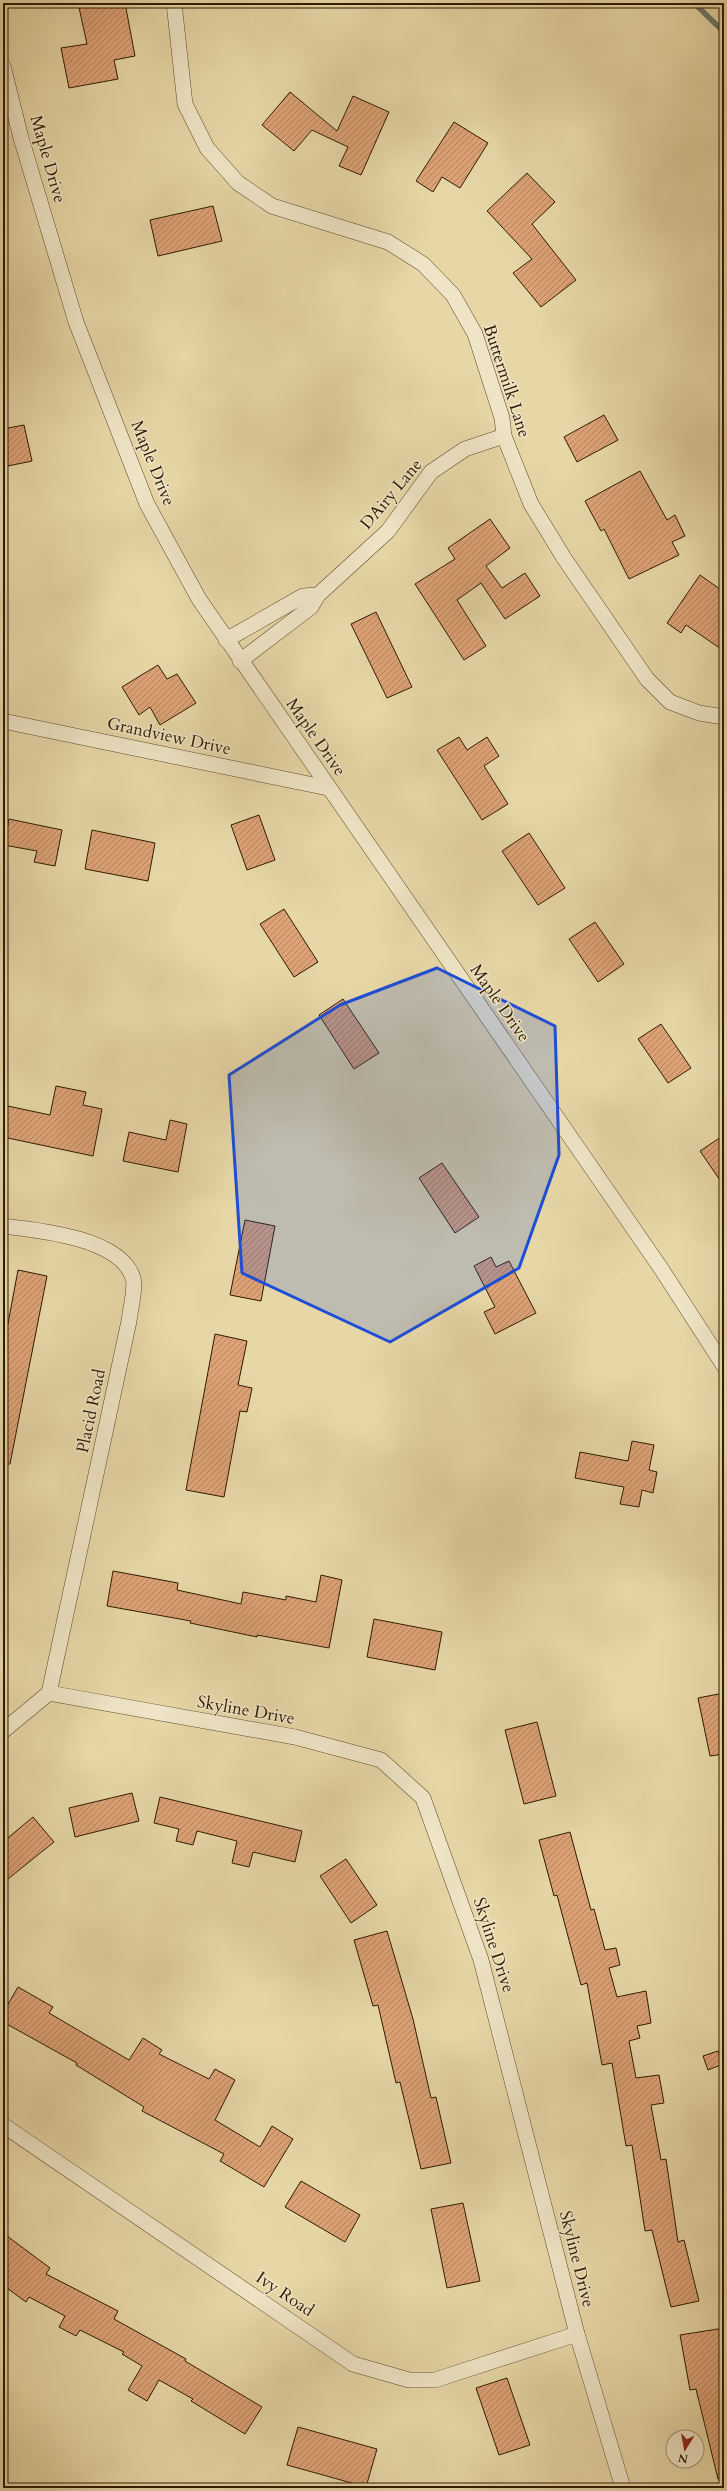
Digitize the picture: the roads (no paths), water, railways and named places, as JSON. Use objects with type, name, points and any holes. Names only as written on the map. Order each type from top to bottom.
[{"type":"street","name":"Buttermilk Lane","points":[[174,3],[185,104],[207,148],[238,182],[272,206],[388,242],[424,264],[453,295],[475,334],[502,418],[504,436],[531,504],[568,564],[647,679],[670,702],[699,713],[724,717]]},
{"type":"street","name":"Maple Drive","points":[[3,66],[21,138],[76,322],[147,504],[199,599],[240,661],[660,1267],[724,1366]]},
{"type":"street","name":"DAiry Lane","points":[[318,595],[388,531],[431,472],[464,449],[504,436]]},
{"type":"street","points":[[226,640],[303,596],[318,595]]},
{"type":"street","points":[[240,661],[311,607],[318,595]]},
{"type":"street","name":"Grandview Drive","points":[[3,722],[328,788]]},
{"type":"street","name":"Placid Road","points":[[3,1226],[77,1238],[112,1252],[125,1265],[133,1279],[129,1321],[49,1693]]},
{"type":"street","points":[[3,1731],[49,1693]]},
{"type":"street","name":"Skyline Drive","points":[[49,1693],[295,1737],[381,1760],[423,1798],[481,1960],[577,2334],[623,2488]]},
{"type":"street","name":"Ivy Road","points":[[3,2125],[353,2364],[409,2380],[435,2380],[577,2334]]},
{"type":"waterway","points":[[694,3],[724,32]]}]
